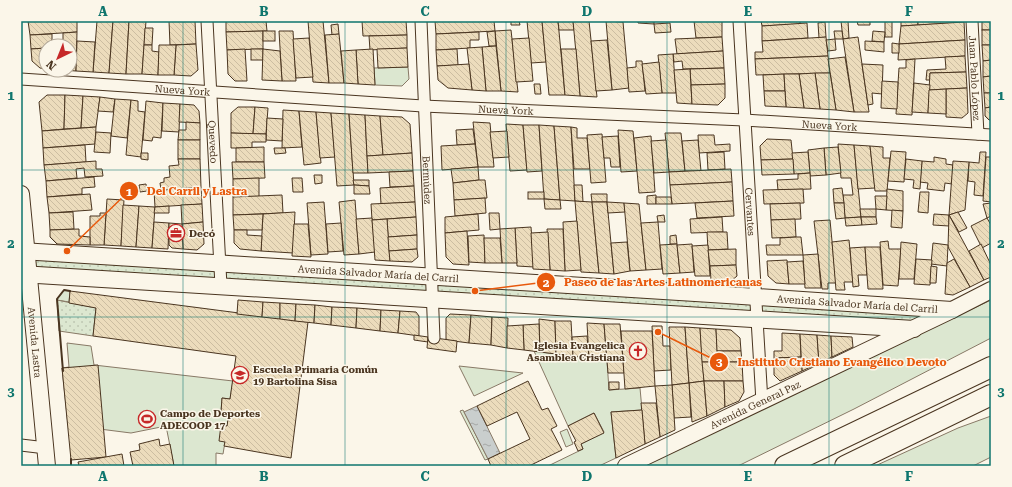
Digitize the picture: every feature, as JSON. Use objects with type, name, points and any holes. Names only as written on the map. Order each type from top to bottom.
[{"type":"highway","points":[[931,396],[991,357]]},
{"type":"highway","points":[[786,466],[991,367]]},
{"type":"highway","points":[[845,466],[991,395]]},
{"type":"highway","points":[[943,418],[991,403]]},
{"type":"street","name":"Quevedo","points":[[207,21],[221,286]]},
{"type":"street","name":"Bermúdez","points":[[421,21],[423,106],[434,338]]},
{"type":"street","name":"Cervantes","points":[[739,21],[762,402]]},
{"type":"street","name":"Juan Pablo López","points":[[972,21],[978,134]]},
{"type":"street","name":"Nueva York","points":[[21,79],[423,106],[744,120],[991,135]]},
{"type":"street","name":"Avenida Lastra","points":[[21,194],[24,274],[47,466]]},
{"type":"street","name":"Avenida Salvador María del Carril","points":[[23,251],[952,310]]},
{"type":"street","name":"Avenida Salvador María del Carril","points":[[24,274],[914,329]]},
{"type":"street","name":"Avenida General Paz","points":[[626,466],[914,329],[991,290]]},
{"type":"street","points":[[21,445],[46,448]]},
{"type":"green space","points":[[408,67],[409,79],[402,86],[375,85],[374,68]]},
{"type":"green space","points":[[21,251],[952,310],[914,329],[28,274]]},
{"type":"green space","points":[[64,290],[70,291],[69,302],[57,300]]},
{"type":"green space","points":[[57,300],[96,308],[93,336],[59,331]]},
{"type":"green space","points":[[991,300],[991,338],[854,409],[738,466],[640,466]]},
{"type":"green space","name":"Campo de Deportes ADECOOP 17","points":[[67,343],[91,346],[94,365],[233,381],[230,399],[222,398],[221,412],[229,413],[227,426],[221,425],[225,442],[223,454],[216,453],[216,466],[174,466],[166,426],[131,433],[68,425],[62,368],[69,367]]},
{"type":"green space","points":[[534,351],[607,361],[609,390],[640,388],[642,410],[611,412],[616,458],[599,466],[548,466],[583,449],[581,444],[604,432],[594,413],[568,426]]},
{"type":"green space","points":[[459,366],[523,373],[474,396]]},
{"type":"green space","points":[[463,410],[488,459],[485,460],[460,411]]},
{"type":"green space","points":[[991,416],[991,457],[973,466],[875,466],[958,428]]},
{"type":"green space","points":[[567,429],[573,444],[566,447],[560,432]]},
{"type":"water","points":[[477,406],[500,453],[488,459],[464,412]]},
{"type":"building","points":[[28,21],[77,21],[77,32],[30,35]]},
{"type":"building","points":[[97,21],[113,21],[109,73],[93,72]]},
{"type":"building","points":[[113,21],[129,21],[126,74],[109,73]]},
{"type":"building","points":[[129,21],[146,21],[142,74],[126,74]]},
{"type":"building","points":[[169,21],[195,21],[196,44],[170,45]]},
{"type":"building","points":[[226,21],[266,21],[267,31],[226,32]]},
{"type":"building","points":[[308,21],[323,21],[329,83],[313,82]]},
{"type":"building","points":[[362,21],[406,21],[407,35],[363,36]]},
{"type":"building","points":[[435,21],[494,21],[495,31],[436,34]]},
{"type":"building","points":[[511,21],[519,21],[520,25],[511,25]]},
{"type":"building","points":[[527,21],[542,21],[546,62],[531,63]]},
{"type":"building","points":[[542,21],[558,21],[565,95],[549,95]]},
{"type":"building","points":[[558,21],[573,21],[574,30],[559,30]]},
{"type":"building","points":[[573,21],[589,21],[597,97],[580,96]]},
{"type":"building","points":[[606,21],[623,22],[629,88],[612,90]]},
{"type":"building","points":[[638,21],[654,21],[654,24],[638,23]]},
{"type":"building","points":[[694,21],[722,21],[722,37],[696,38]]},
{"type":"building","points":[[761,21],[800,21],[800,24],[762,26]]},
{"type":"building","points":[[841,21],[848,21],[849,38],[843,39]]},
{"type":"building","points":[[857,21],[870,21],[870,25],[858,25]]},
{"type":"building","points":[[885,21],[892,21],[892,37],[885,37]]},
{"type":"building","points":[[901,21],[918,21],[918,25],[901,26]]},
{"type":"building","points":[[918,21],[954,21],[954,23],[918,25]]},
{"type":"building","points":[[982,21],[991,21],[991,30],[982,30]]},
{"type":"building","points":[[825,22],[826,37],[819,38],[818,23]]},
{"type":"building","points":[[964,22],[965,40],[899,44],[901,26]]},
{"type":"building","points":[[670,23],[671,32],[655,33],[654,24]]},
{"type":"building","points":[[807,23],[808,38],[762,41],[762,26]]},
{"type":"building","points":[[338,24],[339,34],[332,35],[331,25]]},
{"type":"building","points":[[145,28],[153,28],[152,45],[144,45]]},
{"type":"building","points":[[511,30],[518,92],[501,91],[495,31]]},
{"type":"building","points":[[982,30],[991,30],[991,45],[982,45]]},
{"type":"building","points":[[263,31],[263,49],[227,50],[226,32]]},
{"type":"building","points":[[263,31],[275,31],[275,41],[263,41]]},
{"type":"building","points":[[279,31],[293,31],[296,81],[282,81]]},
{"type":"building","points":[[495,31],[496,46],[489,46],[487,32]]},
{"type":"building","points":[[834,31],[842,31],[843,39],[835,39]]},
{"type":"building","points":[[873,31],[885,32],[884,42],[872,41]]},
{"type":"building","points":[[77,32],[77,38],[63,38],[63,33]]},
{"type":"building","points":[[479,32],[479,40],[470,40],[470,48],[436,50],[436,34]]},
{"type":"building","points":[[52,34],[52,38],[38,38],[38,49],[31,49],[30,35]]},
{"type":"building","points":[[339,34],[344,83],[329,83],[325,35]]},
{"type":"building","points":[[407,35],[407,48],[370,50],[369,36]]},
{"type":"building","points":[[722,37],[723,51],[677,54],[675,39]]},
{"type":"building","points":[[826,37],[828,56],[755,59],[755,52],[763,52],[762,41]]},
{"type":"building","points":[[858,37],[869,112],[854,112],[843,39]]},
{"type":"building","points":[[309,38],[313,77],[296,78],[293,39]]},
{"type":"building","points":[[529,38],[533,81],[516,82],[512,39]]},
{"type":"building","points":[[835,39],[836,50],[828,51],[826,40]]},
{"type":"building","points":[[607,40],[612,90],[596,91],[591,41]]},
{"type":"building","points":[[965,40],[965,56],[898,60],[899,44]]},
{"type":"building","points":[[78,41],[95,42],[93,72],[78,71]]},
{"type":"building","points":[[865,41],[884,42],[884,52],[865,50]]},
{"type":"building","points":[[892,43],[899,44],[899,53],[892,53]]},
{"type":"building","points":[[196,44],[198,70],[191,76],[174,75],[176,45]]},
{"type":"building","points":[[144,45],[152,45],[152,51],[159,52],[158,75],[142,74]]},
{"type":"building","points":[[159,45],[176,45],[174,75],[158,75]]},
{"type":"building","points":[[982,45],[991,45],[991,60],[983,61]]},
{"type":"building","points":[[496,46],[501,91],[486,91],[482,47]]},
{"type":"building","points":[[482,47],[486,91],[472,90],[467,48]]},
{"type":"building","points":[[407,48],[408,67],[378,68],[377,49]]},
{"type":"building","points":[[31,49],[38,49],[38,66],[32,61]]},
{"type":"building","points":[[245,49],[247,81],[235,81],[228,74],[227,50]]},
{"type":"building","points":[[251,49],[263,49],[263,60],[251,60]]},
{"type":"building","points":[[263,49],[280,51],[282,81],[262,80]]},
{"type":"building","points":[[373,49],[375,85],[358,84],[356,50]]},
{"type":"building","points":[[457,49],[458,65],[437,66],[436,50]]},
{"type":"building","points":[[561,49],[576,49],[580,96],[565,95]]},
{"type":"building","points":[[356,50],[358,84],[344,83],[341,51]]},
{"type":"building","points":[[723,51],[724,68],[683,69],[682,61],[674,62],[673,54]]},
{"type":"building","points":[[673,54],[676,93],[662,93],[658,55]]},
{"type":"building","points":[[828,56],[830,73],[756,75],[755,59]]},
{"type":"building","points":[[965,56],[966,72],[930,73],[930,80],[926,80],[927,70],[946,69],[945,57]]},
{"type":"building","points":[[845,57],[854,112],[836,110],[828,59]]},
{"type":"building","points":[[915,59],[912,115],[896,114],[899,68],[906,68],[906,60]]},
{"type":"building","points":[[991,60],[991,76],[983,77],[983,61]]},
{"type":"building","points":[[636,61],[642,61],[645,91],[629,92],[627,68],[636,67]]},
{"type":"building","points":[[659,62],[662,93],[646,94],[642,64]]},
{"type":"building","points":[[469,64],[472,90],[448,88],[438,80],[437,66]]},
{"type":"building","points":[[862,64],[883,65],[882,94],[872,93],[873,104],[868,105]]},
{"type":"building","points":[[724,68],[725,84],[691,85],[690,69]]},
{"type":"building","points":[[690,69],[692,104],[677,103],[674,70]]},
{"type":"building","points":[[966,72],[967,88],[929,90],[930,73]]},
{"type":"building","points":[[815,73],[830,73],[836,110],[820,109]]},
{"type":"building","points":[[815,73],[820,109],[804,108],[799,74]]},
{"type":"building","points":[[784,74],[785,91],[764,91],[763,75]]},
{"type":"building","points":[[784,74],[799,74],[804,108],[786,107]]},
{"type":"building","points":[[991,76],[991,93],[984,93],[983,77]]},
{"type":"building","points":[[882,81],[898,82],[897,109],[881,108]]},
{"type":"building","points":[[914,83],[930,85],[928,113],[912,112]]},
{"type":"building","points":[[534,84],[540,84],[541,94],[535,94]]},
{"type":"building","points":[[725,84],[725,98],[718,105],[692,104],[691,85]]},
{"type":"building","points":[[967,88],[968,113],[962,118],[946,117],[946,89]]},
{"type":"building","points":[[946,89],[946,114],[928,113],[929,90]]},
{"type":"building","points":[[764,91],[785,91],[786,107],[765,106]]},
{"type":"building","points":[[984,93],[991,93],[991,107],[985,108]]},
{"type":"building","points":[[47,95],[65,95],[64,129],[42,131],[39,102]]},
{"type":"building","points":[[65,95],[83,96],[81,128],[64,129]]},
{"type":"building","points":[[83,96],[100,97],[96,127],[81,128]]},
{"type":"building","points":[[100,97],[115,99],[113,112],[98,111]]},
{"type":"building","points":[[115,99],[131,100],[127,138],[111,136]]},
{"type":"building","points":[[131,100],[138,101],[138,111],[145,112],[141,157],[126,155]]},
{"type":"building","points":[[146,101],[163,103],[161,138],[153,137],[152,141],[143,140]]},
{"type":"building","points":[[163,103],[180,104],[179,132],[162,131]]},
{"type":"building","points":[[180,104],[194,105],[199,111],[200,123],[179,122]]},
{"type":"building","points":[[238,107],[255,107],[253,134],[231,133],[231,113]]},
{"type":"building","points":[[255,107],[268,108],[266,134],[253,134]]},
{"type":"building","points":[[991,107],[991,120],[989,120],[985,116],[985,108]]},
{"type":"building","points":[[283,110],[299,111],[302,147],[282,148]]},
{"type":"building","points":[[299,111],[316,112],[321,163],[304,165]]},
{"type":"building","points":[[316,112],[331,113],[335,157],[320,158]]},
{"type":"building","points":[[331,113],[349,114],[354,185],[337,186]]},
{"type":"building","points":[[349,114],[365,115],[368,173],[353,173]]},
{"type":"building","points":[[365,115],[380,116],[383,155],[367,156]]},
{"type":"building","points":[[380,116],[402,117],[410,124],[412,153],[383,155]]},
{"type":"building","points":[[267,118],[283,119],[282,141],[266,140]]},
{"type":"building","points":[[186,122],[200,123],[200,140],[178,140],[179,130],[186,130]]},
{"type":"building","points":[[473,122],[490,123],[494,167],[478,167]]},
{"type":"building","points":[[506,124],[523,125],[527,170],[510,171]]},
{"type":"building","points":[[523,125],[539,125],[542,171],[527,172]]},
{"type":"building","points":[[539,125],[554,126],[560,200],[544,199]]},
{"type":"building","points":[[554,126],[571,127],[575,201],[560,200]]},
{"type":"building","points":[[96,127],[95,144],[43,148],[42,131]]},
{"type":"building","points":[[571,127],[577,128],[577,138],[587,138],[590,169],[574,169]]},
{"type":"building","points":[[473,129],[475,144],[457,145],[456,130]]},
{"type":"building","points":[[618,130],[633,131],[637,171],[621,172]]},
{"type":"building","points":[[507,131],[509,157],[493,158],[490,132]]},
{"type":"building","points":[[96,132],[111,133],[110,153],[94,152]]},
{"type":"building","points":[[231,133],[266,134],[266,142],[252,142],[252,148],[231,148]]},
{"type":"building","points":[[665,133],[681,133],[685,171],[669,172]]},
{"type":"building","points":[[602,134],[606,182],[591,183],[587,135]]},
{"type":"building","points":[[698,135],[714,135],[715,145],[730,144],[730,151],[699,153]]},
{"type":"building","points":[[618,136],[620,167],[611,167],[610,158],[604,158],[602,137]]},
{"type":"building","points":[[651,136],[655,192],[639,193],[634,138]]},
{"type":"building","points":[[767,139],[791,140],[793,159],[761,160],[760,146]]},
{"type":"building","points":[[178,140],[200,140],[200,159],[178,159]]},
{"type":"building","points":[[666,140],[669,172],[654,173],[651,141]]},
{"type":"building","points":[[698,140],[701,171],[685,171],[682,141]]},
{"type":"building","points":[[475,144],[478,167],[442,170],[441,146]]},
{"type":"building","points":[[838,144],[854,145],[861,217],[845,218],[843,195],[853,195],[851,178],[841,178]]},
{"type":"building","points":[[85,145],[86,162],[44,165],[43,148]]},
{"type":"building","points":[[854,145],[870,146],[875,188],[858,189]]},
{"type":"building","points":[[870,146],[883,147],[883,158],[890,158],[887,191],[875,191]]},
{"type":"building","points":[[264,147],[264,162],[236,162],[236,148]]},
{"type":"building","points":[[838,147],[841,173],[826,175],[824,148]]},
{"type":"building","points":[[274,148],[285,148],[286,153],[275,154]]},
{"type":"building","points":[[824,148],[826,175],[810,176],[808,150]]},
{"type":"building","points":[[891,151],[906,152],[904,182],[888,181]]},
{"type":"building","points":[[724,152],[725,169],[708,170],[707,153]]},
{"type":"building","points":[[808,152],[810,173],[794,174],[792,153]]},
{"type":"building","points":[[980,152],[986,152],[983,196],[974,195],[975,182],[968,181],[969,162],[979,163]]},
{"type":"building","points":[[141,153],[148,153],[148,160],[141,159]]},
{"type":"building","points":[[412,153],[413,171],[368,173],[367,156]]},
{"type":"building","points":[[934,157],[946,159],[946,164],[953,165],[952,184],[945,183],[944,191],[927,189],[928,183],[920,182],[922,161],[934,162]]},
{"type":"building","points":[[986,157],[991,157],[991,202],[983,201]]},
{"type":"building","points":[[178,159],[200,159],[201,187],[161,190],[160,183],[164,182],[164,178],[170,177],[169,166],[179,165]]},
{"type":"building","points":[[793,159],[794,174],[762,175],[761,160]]},
{"type":"building","points":[[906,159],[922,161],[920,189],[913,188],[914,180],[904,179]]},
{"type":"building","points":[[96,161],[96,169],[102,169],[103,176],[85,177],[84,168],[76,169],[77,178],[46,181],[44,165]]},
{"type":"building","points":[[953,161],[969,162],[965,210],[949,215]]},
{"type":"building","points":[[232,162],[264,162],[265,178],[233,179]]},
{"type":"building","points":[[478,167],[479,180],[453,183],[451,169]]},
{"type":"building","points":[[731,169],[732,182],[670,185],[669,172]]},
{"type":"building","points":[[413,171],[414,186],[390,187],[389,172]]},
{"type":"building","points":[[810,173],[811,189],[778,190],[777,180],[798,179],[798,174]]},
{"type":"building","points":[[314,175],[322,175],[322,183],[315,184]]},
{"type":"building","points":[[94,177],[95,187],[82,188],[82,194],[47,197],[46,181]]},
{"type":"building","points":[[259,178],[259,197],[233,197],[233,179]]},
{"type":"building","points":[[292,178],[302,178],[303,192],[293,192]]},
{"type":"building","points":[[353,180],[369,180],[369,186],[354,185]]},
{"type":"building","points":[[485,180],[487,198],[454,200],[453,183]]},
{"type":"building","points":[[732,182],[733,201],[672,204],[670,185]]},
{"type":"building","points":[[146,184],[147,191],[140,192],[139,185]]},
{"type":"building","points":[[354,185],[369,186],[370,194],[354,194]]},
{"type":"building","points":[[574,185],[582,185],[583,202],[575,201]]},
{"type":"building","points":[[414,186],[415,202],[381,204],[380,188]]},
{"type":"building","points":[[201,187],[202,204],[155,207],[154,191]]},
{"type":"building","points":[[842,188],[844,203],[834,203],[833,189]]},
{"type":"building","points":[[803,189],[804,203],[764,204],[763,190]]},
{"type":"building","points":[[887,189],[903,191],[903,211],[886,210]]},
{"type":"building","points":[[528,192],[544,192],[544,199],[528,199]]},
{"type":"building","points":[[920,192],[929,192],[928,213],[918,212]]},
{"type":"building","points":[[90,194],[92,210],[49,213],[47,197]]},
{"type":"building","points":[[591,194],[607,194],[607,202],[592,202]]},
{"type":"building","points":[[282,195],[283,213],[233,215],[233,197]]},
{"type":"building","points":[[656,195],[656,204],[647,204],[647,196]]},
{"type":"building","points":[[875,196],[887,196],[886,210],[876,209]]},
{"type":"building","points":[[656,197],[671,197],[672,204],[656,204]]},
{"type":"building","points":[[485,198],[486,213],[455,216],[454,200]]},
{"type":"building","points":[[107,199],[124,200],[121,246],[104,245]]},
{"type":"building","points":[[544,199],[560,200],[561,209],[545,209]]},
{"type":"building","points":[[355,200],[359,254],[344,255],[339,202]]},
{"type":"building","points":[[575,201],[592,202],[599,273],[581,272]]},
{"type":"building","points":[[733,201],[734,216],[697,218],[695,203]]},
{"type":"building","points":[[324,202],[328,254],[311,255],[307,203]]},
{"type":"building","points":[[415,202],[416,217],[372,220],[371,204]]},
{"type":"building","points":[[592,202],[607,202],[614,274],[599,273]]},
{"type":"building","points":[[607,202],[624,203],[625,212],[608,213]]},
{"type":"building","points":[[624,203],[639,204],[646,270],[630,271]]},
{"type":"building","points":[[800,203],[801,219],[771,220],[770,204]]},
{"type":"building","points":[[834,203],[844,203],[845,218],[836,219]]},
{"type":"building","points":[[991,203],[991,216],[987,218],[983,204]]},
{"type":"building","points":[[202,204],[203,222],[182,224],[181,205]]},
{"type":"building","points":[[123,205],[139,206],[136,247],[121,246]]},
{"type":"building","points":[[139,206],[155,207],[152,248],[136,247]]},
{"type":"building","points":[[169,206],[169,213],[154,213],[155,207]]},
{"type":"building","points":[[860,209],[876,209],[876,217],[861,217]]},
{"type":"building","points":[[892,210],[903,211],[902,228],[891,227]]},
{"type":"building","points":[[73,212],[74,229],[50,230],[49,213]]},
{"type":"building","points":[[295,212],[293,253],[261,251],[263,214]]},
{"type":"building","points":[[958,212],[967,228],[959,232],[949,215]]},
{"type":"building","points":[[100,213],[106,213],[104,245],[90,245],[90,216],[100,216]]},
{"type":"building","points":[[489,213],[499,213],[500,229],[490,230]]},
{"type":"building","points":[[263,214],[262,230],[234,230],[233,215]]},
{"type":"building","points":[[478,214],[479,230],[445,233],[445,217]]},
{"type":"building","points":[[934,214],[949,215],[949,226],[933,225]]},
{"type":"building","points":[[664,215],[665,222],[658,222],[657,216]]},
{"type":"building","points":[[949,215],[984,280],[970,287],[948,247]]},
{"type":"building","points":[[416,217],[417,235],[388,237],[387,219]]},
{"type":"building","points":[[722,217],[723,232],[691,233],[690,219]]},
{"type":"building","points":[[861,217],[862,225],[846,226],[845,218]]},
{"type":"building","points":[[861,217],[876,217],[877,224],[862,225]]},
{"type":"building","points":[[372,218],[375,252],[359,254],[356,219]]},
{"type":"building","points":[[987,218],[991,225],[991,243],[982,248],[971,226]]},
{"type":"building","points":[[387,219],[390,261],[375,260],[372,220]]},
{"type":"building","points":[[795,219],[796,237],[772,238],[771,220]]},
{"type":"building","points":[[830,220],[836,283],[828,283],[828,289],[822,289],[814,221]]},
{"type":"building","points":[[577,221],[581,270],[565,271],[563,222]]},
{"type":"building","points":[[154,222],[169,223],[168,249],[152,248]]},
{"type":"building","points":[[203,222],[204,244],[197,250],[183,249],[182,224]]},
{"type":"building","points":[[658,222],[662,269],[646,270],[641,223]]},
{"type":"building","name":"Decó","points":[[169,223],[182,224],[183,249],[172,248],[169,245]]},
{"type":"building","points":[[341,223],[343,251],[328,252],[326,224]]},
{"type":"building","points":[[294,224],[308,224],[311,257],[292,256]]},
{"type":"building","points":[[531,227],[534,267],[517,266],[515,228]]},
{"type":"building","points":[[515,228],[517,263],[502,263],[500,229]]},
{"type":"building","points":[[79,229],[79,236],[90,237],[90,245],[57,244],[50,237],[50,230]]},
{"type":"building","points":[[547,229],[563,229],[565,271],[550,270]]},
{"type":"building","points":[[234,230],[247,230],[247,235],[262,236],[261,251],[240,249],[234,243]]},
{"type":"building","points":[[467,231],[469,265],[453,264],[446,257],[445,233]]},
{"type":"building","points":[[548,232],[550,270],[533,269],[531,233]]},
{"type":"building","points":[[707,232],[727,232],[728,249],[708,250]]},
{"type":"building","points":[[417,235],[417,249],[389,251],[388,237]]},
{"type":"building","points":[[484,235],[485,263],[469,262],[468,236]]},
{"type":"building","points":[[676,235],[677,244],[670,244],[670,236]]},
{"type":"building","points":[[801,237],[803,255],[767,255],[766,245],[780,245],[780,238]]},
{"type":"building","points":[[484,238],[500,238],[502,263],[485,263]]},
{"type":"building","points":[[849,240],[853,282],[844,282],[845,290],[836,290],[832,242]]},
{"type":"building","points":[[888,241],[889,249],[901,249],[898,286],[883,285],[880,242]]},
{"type":"building","points":[[627,242],[630,271],[614,274],[611,243]]},
{"type":"building","points":[[901,242],[917,244],[914,279],[899,279]]},
{"type":"building","points":[[933,243],[948,245],[947,266],[931,264]]},
{"type":"building","points":[[677,244],[680,273],[663,274],[660,245]]},
{"type":"building","points":[[692,244],[694,272],[680,273],[677,245]]},
{"type":"building","points":[[981,244],[991,265],[991,277],[984,280],[969,251]]},
{"type":"building","points":[[708,245],[710,276],[695,276],[692,246]]},
{"type":"building","points":[[865,247],[867,275],[858,275],[859,286],[853,287],[850,248]]},
{"type":"building","points":[[865,247],[880,247],[883,289],[868,289]]},
{"type":"building","points":[[417,249],[418,257],[412,262],[390,261],[389,251]]},
{"type":"building","points":[[736,249],[736,265],[710,266],[708,250]]},
{"type":"building","points":[[818,254],[821,288],[805,288],[803,255]]},
{"type":"building","points":[[916,259],[932,260],[930,285],[914,284]]},
{"type":"building","points":[[954,259],[970,287],[953,295],[945,294],[947,263]]},
{"type":"building","points":[[787,260],[789,284],[776,283],[768,276],[767,261]]},
{"type":"building","points":[[803,261],[805,284],[789,284],[787,262]]},
{"type":"building","points":[[736,265],[737,276],[731,281],[711,280],[710,266]]},
{"type":"building","points":[[931,266],[937,267],[936,283],[930,283]]},
{"type":"building","name":"Escuela Primaria Común 19 Bartolina Sisa","points":[[70,291],[308,322],[291,458],[224,446],[225,442],[219,441],[221,425],[227,426],[229,413],[221,412],[222,398],[230,399],[236,356],[93,336],[96,308],[69,303]]},
{"type":"building","points":[[238,300],[263,302],[262,317],[237,314]]},
{"type":"building","points":[[263,302],[280,303],[280,319],[262,317]]},
{"type":"building","points":[[280,303],[296,304],[295,321],[280,319]]},
{"type":"building","points":[[296,304],[315,305],[314,323],[295,321]]},
{"type":"building","points":[[315,305],[332,307],[331,325],[314,323]]},
{"type":"building","points":[[332,307],[357,308],[356,328],[331,325]]},
{"type":"building","points":[[357,308],[381,310],[380,331],[356,328]]},
{"type":"building","points":[[381,310],[400,311],[398,333],[380,331]]},
{"type":"building","points":[[400,311],[416,312],[419,316],[419,336],[398,333]]},
{"type":"building","points":[[450,314],[471,315],[469,343],[446,340],[446,318]]},
{"type":"building","points":[[471,315],[492,317],[491,345],[469,343]]},
{"type":"building","points":[[492,317],[508,318],[507,348],[491,345]]},
{"type":"building","points":[[539,319],[555,321],[556,354],[540,352]]},
{"type":"building","points":[[555,321],[571,321],[573,356],[556,354]]},
{"type":"building","points":[[587,323],[604,324],[607,361],[589,358]]},
{"type":"building","points":[[539,324],[540,352],[524,350],[523,325]]},
{"type":"building","points":[[604,324],[620,324],[624,373],[608,373]]},
{"type":"building","points":[[523,325],[524,350],[507,348],[507,326]]},
{"type":"building","points":[[652,326],[662,326],[663,346],[670,346],[671,370],[654,371]]},
{"type":"building","points":[[669,327],[685,327],[689,383],[672,385]]},
{"type":"building","points":[[685,327],[700,328],[704,381],[689,383]]},
{"type":"building","points":[[700,328],[716,329],[718,362],[702,362]]},
{"type":"building","points":[[716,329],[731,330],[740,338],[741,351],[717,351]]},
{"type":"building","name":"Iglesia Evangelica Asamblea Cristiana","points":[[621,331],[652,331],[655,386],[625,389]]},
{"type":"building","points":[[782,333],[800,334],[801,357],[774,358],[774,351],[782,351]]},
{"type":"building","points":[[800,334],[817,335],[819,363],[802,371]]},
{"type":"building","points":[[414,335],[428,337],[428,342],[414,340]]},
{"type":"building","points":[[817,335],[831,336],[832,357],[819,363]]},
{"type":"building","points":[[587,336],[589,358],[573,356],[572,337]]},
{"type":"building","points":[[831,336],[852,337],[853,347],[832,357]]},
{"type":"building","points":[[428,337],[457,341],[456,352],[427,348]]},
{"type":"building","points":[[717,351],[741,351],[742,362],[718,362]]},
{"type":"building","points":[[801,357],[802,371],[780,381],[774,375],[774,358]]},
{"type":"building","points":[[702,362],[742,362],[743,381],[704,381]]},
{"type":"building","points":[[98,365],[106,457],[71,460],[62,368]]},
{"type":"building","points":[[528,381],[542,410],[548,408],[557,426],[551,429],[562,450],[529,466],[491,466],[488,459],[530,439],[517,412],[487,426],[477,406]]},
{"type":"building","points":[[704,381],[707,416],[692,422],[689,383]]},
{"type":"building","points":[[704,381],[724,381],[725,407],[707,416]]},
{"type":"building","points":[[724,381],[743,381],[744,392],[739,401],[725,407]]},
{"type":"building","points":[[609,382],[619,382],[619,389],[609,390]]},
{"type":"building","points":[[689,383],[691,417],[674,418],[672,385]]},
{"type":"building","points":[[672,385],[675,430],[660,437],[655,386]]},
{"type":"building","points":[[641,403],[656,403],[660,437],[645,444]]},
{"type":"building","points":[[642,410],[645,444],[616,458],[611,412]]},
{"type":"building","points":[[594,413],[604,433],[581,444],[583,449],[578,451],[574,442],[576,441],[568,426]]},
{"type":"building","points":[[159,439],[160,446],[170,444],[174,466],[133,466],[130,452],[140,450],[139,444]]},
{"type":"building","points":[[122,454],[124,466],[79,466],[78,462]]},
{"type":"wall","points":[[63,371],[57,299],[64,290],[70,291]]},
{"type":"wall","points":[[71,459],[71,466]]},
{"type":"place","name":"Decó","points":[[176,233]]},
{"type":"place","name":"Del Carril y Lastra","points":[[67,251]]},
{"type":"place","name":"Paseo de las Artes Latinomericanas","points":[[475,291]]},
{"type":"place","name":"Instituto Cristiano Evangélico Devoto","points":[[658,332]]},
{"type":"place","name":"Iglesia Evangelica Asamblea Cristiana","points":[[638,351]]},
{"type":"place","name":"Escuela Primaria Común 19 Bartolina Sisa","points":[[240,375]]},
{"type":"place","name":"Campo de Deportes ADECOOP 17","points":[[147,419]]}]
